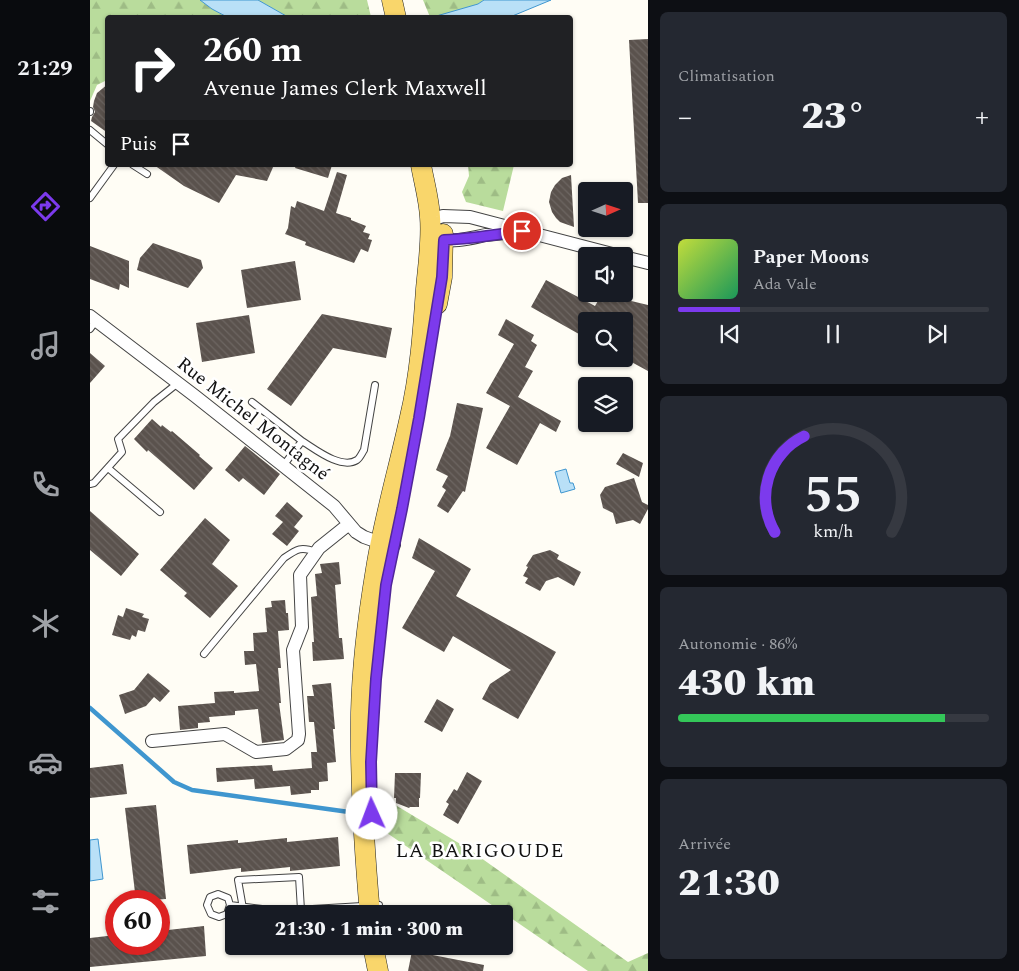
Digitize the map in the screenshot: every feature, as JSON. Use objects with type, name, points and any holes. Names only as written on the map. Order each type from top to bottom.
[{"type":"main road","points":[[378,0],[381,15]]},
{"type":"main road","points":[[392,0],[395,15]]},
{"type":"main road","points":[[421,167],[429,205],[437,228]]},
{"type":"main road","points":[[375,905],[371,762],[376,679],[386,585],[387,544],[402,509],[442,277],[437,228],[440,188],[435,167]]},
{"type":"main road","points":[[375,955],[378,971]]},
{"type":"main road","points":[[384,955],[385,971]]},
{"type":"street","points":[[437,228],[470,217],[584,247]]},
{"type":"street","points":[[437,228],[469,238],[522,231]]},
{"type":"street","points":[[633,260],[648,263]]},
{"type":"street","name":"Rue Michel Montagné","points":[[92,322],[178,383],[334,506],[356,532],[364,537],[387,544]]},
{"type":"street","points":[[152,741],[225,734],[256,752],[286,749],[298,740],[293,650],[302,627],[300,575],[319,548],[349,524]]},
{"type":"lane","points":[[90,130],[105,142]]},
{"type":"lane","points":[[90,198],[113,167]]},
{"type":"lane","points":[[136,167],[147,174]]},
{"type":"lane","points":[[90,484],[94,483],[122,452],[118,439],[154,402],[178,383]]},
{"type":"lane","points":[[252,402],[326,458],[348,463],[358,459],[364,450],[375,385]]},
{"type":"lane","points":[[282,466],[302,440]]},
{"type":"lane","points":[[108,468],[160,512]]},
{"type":"lane","points":[[204,654],[284,558],[297,548],[316,552]]},
{"type":"lane","points":[[242,905],[238,880],[299,877],[301,905]]},
{"type":"green space","points":[[90,0],[200,0],[223,15],[105,15],[105,81],[97,85],[90,101]]},
{"type":"green space","points":[[258,0],[367,0],[371,15],[284,15]]},
{"type":"green space","points":[[423,0],[484,0],[478,4],[443,15],[429,15]]},
{"type":"green space","points":[[468,167],[514,167],[503,211],[466,202],[462,192],[469,176]]},
{"type":"green space","points":[[387,800],[467,848],[628,962],[648,953],[648,971],[588,971],[513,920],[513,905],[492,905],[387,833]]},
{"type":"water","points":[[200,0],[258,0],[284,15],[223,15]]},
{"type":"water","points":[[484,0],[551,0],[515,15],[440,15],[478,4]]},
{"type":"water","points":[[566,469],[570,483],[573,483],[575,489],[561,493],[555,472]]},
{"type":"water","points":[[98,839],[103,879],[90,881],[90,840]]},
{"type":"building","points":[[648,39],[648,203],[638,203],[629,40]]},
{"type":"building","points":[[105,86],[105,131],[91,121],[95,112],[93,107],[97,93]]},
{"type":"building","points":[[157,167],[273,167],[267,181],[236,175],[219,203],[184,186]]},
{"type":"building","points":[[295,167],[331,167],[328,178]]},
{"type":"building","points":[[337,172],[347,175],[336,213],[366,226],[363,232],[370,234],[368,239],[372,240],[368,252],[361,249],[354,263],[305,245],[306,242],[285,234],[288,228],[291,206],[295,208],[297,201],[324,211]]},
{"type":"building","points":[[571,175],[574,227],[560,222],[556,218],[549,202],[555,185],[562,178]]},
{"type":"building","points":[[153,243],[201,260],[203,268],[188,288],[137,270],[140,258]]},
{"type":"building","points":[[90,246],[129,261],[129,288],[120,284],[119,290],[90,279]]},
{"type":"building","points":[[295,261],[301,300],[247,308],[241,270]]},
{"type":"building","points":[[546,280],[578,297],[578,302],[587,302],[595,306],[597,302],[633,301],[648,305],[648,371],[633,363],[633,312],[578,312],[578,333],[531,307]]},
{"type":"building","points":[[322,314],[392,328],[386,358],[333,348],[291,406],[267,389]]},
{"type":"building","points":[[249,315],[255,353],[202,362],[196,323]]},
{"type":"building","points":[[506,319],[534,335],[531,341],[537,345],[525,367],[533,371],[518,397],[561,421],[556,432],[540,423],[517,465],[486,448],[510,406],[486,393],[514,344],[498,335]]},
{"type":"building","points":[[90,353],[105,366],[90,383]]},
{"type":"building","points":[[457,403],[483,408],[465,492],[463,491],[448,513],[437,506],[446,490],[442,487],[448,476],[436,470],[450,436]]},
{"type":"building","points":[[152,419],[161,427],[162,425],[172,431],[213,468],[194,490],[134,439]]},
{"type":"building","points":[[245,446],[280,474],[264,495],[243,478],[239,482],[225,470]]},
{"type":"building","points":[[623,453],[643,463],[639,477],[616,464]]},
{"type":"building","points":[[634,478],[642,502],[648,505],[648,509],[640,524],[633,520],[616,524],[613,513],[603,508],[600,495],[605,487]]},
{"type":"building","points":[[287,502],[303,516],[294,527],[299,531],[287,546],[272,534],[283,522],[275,516]]},
{"type":"building","points":[[90,511],[139,554],[121,576],[90,550]]},
{"type":"building","points":[[205,518],[230,540],[212,564],[238,586],[210,618],[184,596],[187,593],[160,570]]},
{"type":"building","points":[[419,538],[471,569],[456,596],[556,652],[518,719],[482,699],[490,684],[511,670],[453,636],[444,652],[402,628],[435,571],[412,558]]},
{"type":"building","points":[[550,550],[559,555],[557,559],[581,572],[574,586],[558,577],[546,581],[540,591],[525,583],[528,578],[523,576],[528,567],[526,566],[533,555]]},
{"type":"building","points":[[339,562],[341,584],[335,585],[339,638],[342,638],[344,659],[313,661],[312,642],[314,642],[311,597],[317,596],[315,574],[322,573],[320,564]]},
{"type":"building","points":[[285,600],[289,630],[278,631],[281,668],[278,668],[281,703],[279,703],[284,740],[262,743],[258,709],[235,711],[235,715],[209,717],[210,722],[198,723],[198,728],[180,730],[178,706],[215,703],[214,692],[259,691],[256,664],[245,665],[244,651],[254,651],[253,633],[267,632],[265,608],[272,607],[271,601]]},
{"type":"building","points":[[126,608],[144,614],[142,617],[149,619],[145,632],[138,630],[136,637],[132,635],[130,640],[112,635],[118,615],[123,617]]},
{"type":"building","points":[[148,673],[170,691],[160,702],[154,697],[146,706],[125,714],[119,695],[134,690]]},
{"type":"building","points":[[331,683],[336,762],[327,763],[328,781],[319,782],[319,790],[311,790],[311,793],[291,795],[290,786],[255,789],[254,779],[217,782],[216,768],[272,765],[273,771],[312,768],[311,752],[317,752],[314,722],[309,722],[307,696],[314,696],[312,685]]},
{"type":"building","points":[[437,699],[454,709],[442,732],[424,722]]},
{"type":"building","points":[[123,764],[127,794],[90,798],[90,768]]},
{"type":"building","points":[[467,772],[482,781],[458,824],[443,815],[449,804],[446,802],[454,789],[457,791]]},
{"type":"building","points":[[395,773],[421,773],[419,807],[409,808],[396,803],[396,798],[394,798]]},
{"type":"building","points":[[156,805],[165,890],[135,890],[125,808]]},
{"type":"building","points":[[338,837],[340,866],[290,871],[290,867],[241,872],[241,868],[190,874],[187,845],[238,840],[238,843],[287,838],[287,842]]},
{"type":"building","points":[[204,926],[206,956],[90,967],[90,938],[105,936],[105,955],[170,955],[170,930]]},
{"type":"building","points":[[411,955],[433,955],[484,965],[483,971],[408,971]]},
{"type":"waterway","points":[[90,708],[174,782],[192,790],[349,812]]},
{"type":"district","name":"LA BARIGOUDE","points":[[480,851]]},
{"type":"route","points":[[372,814],[370,795],[371,762],[380,630],[386,585],[419,418],[442,277],[444,240],[522,231]]}]
